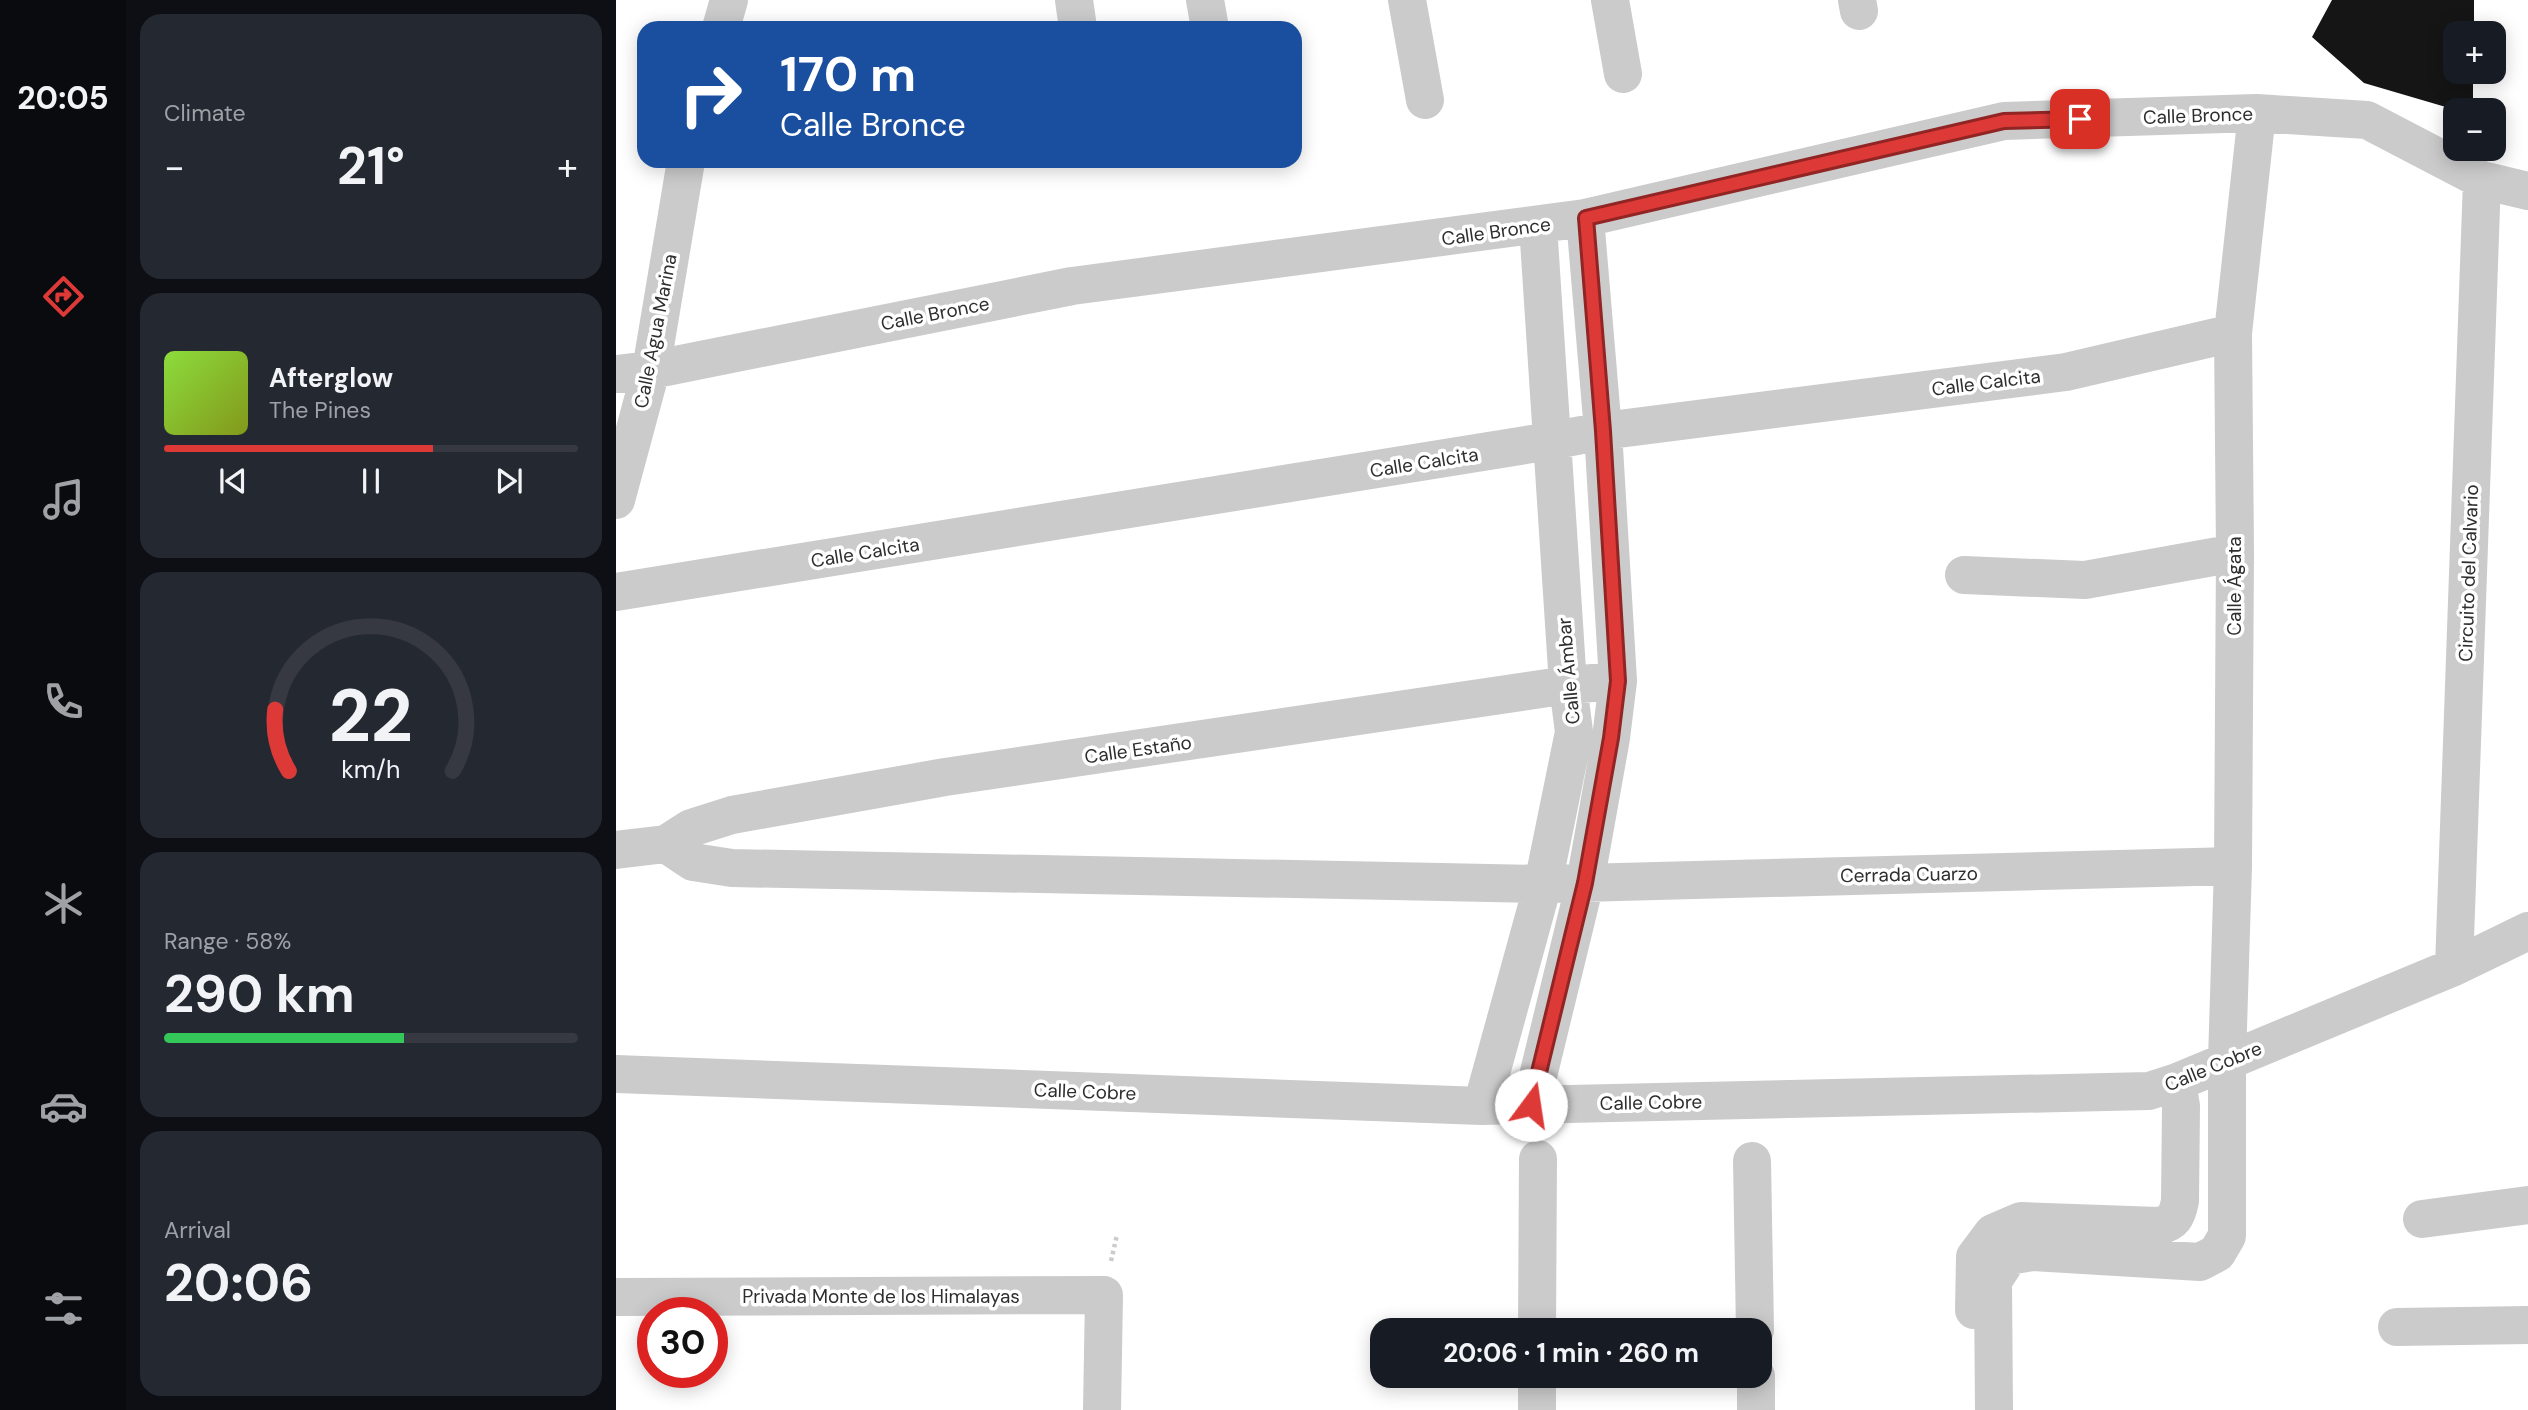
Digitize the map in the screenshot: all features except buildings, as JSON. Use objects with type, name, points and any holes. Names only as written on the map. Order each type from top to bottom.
[{"type":"street","points":[[723,21],[729,0]]},
{"type":"street","points":[[1074,0],[1077,21]]},
{"type":"street","points":[[1205,0],[1209,21]]},
{"type":"street","points":[[1407,0],[1425,100]]},
{"type":"street","points":[[1610,0],[1623,74]]},
{"type":"street","name":"Calle Bronce","points":[[633,372],[1072,286],[1586,218],[2004,121],[2257,113],[2367,120],[2482,180],[2528,191]]},
{"type":"street","name":"Calle Ágata","points":[[1984,1269],[2009,1256],[2034,1252],[2200,1262],[2217,1253],[2227,1236],[2235,553],[2232,333],[2257,113]]},
{"type":"street","name":"Calle Agua Marina","points":[[616,500],[633,372],[684,168]]},
{"type":"street","name":"Circuito del Calvario","points":[[2454,967],[2482,180]]},
{"type":"street","name":"Calle Ámbar","points":[[1531,1105],[1585,883],[1611,738],[1618,681],[1603,431],[1586,218]]},
{"type":"street","name":"Calle Ámbar","points":[[1482,1106],[1543,884],[1574,732],[1567,685],[1538,225]]},
{"type":"street","name":"Calle Calcita","points":[[616,592],[1603,431],[2066,372],[2232,333]]},
{"type":"street","points":[[1964,575],[2085,580],[2235,553]]},
{"type":"street","name":"Calle Estaño","points":[[616,850],[666,844],[691,828],[732,816],[932,780],[1567,685],[1618,681]]},
{"type":"street","points":[[666,844],[693,862],[732,868],[1585,883]]},
{"type":"street","name":"Cerrada Cuarzo","points":[[1585,883],[2233,866]]},
{"type":"street","name":"Calle Cobre","points":[[616,1074],[1482,1106],[2149,1091],[2177,1082],[2454,967],[2528,931]]},
{"type":"street","points":[[1974,1410],[1984,1269],[1993,1233],[2021,1221],[2158,1226],[2174,1220],[2180,1201],[2181,1106],[2177,1082]]},
{"type":"street","points":[[1538,1159],[1538,1318]]},
{"type":"street","points":[[1752,1161],[1755,1318]]},
{"type":"street","points":[[2422,1219],[2528,1205]]},
{"type":"street","points":[[1984,1269],[1994,1410]]},
{"type":"street","name":"Privada Monte de los Himalayas","points":[[616,1297],[1104,1295],[1102,1410]]},
{"type":"street","points":[[2397,1327],[2528,1325]]},
{"type":"street","points":[[1537,1388],[1537,1410]]},
{"type":"street","points":[[1756,1388],[1756,1410]]},
{"type":"route","points":[[1531,1105],[1585,883],[1611,738],[1618,681],[1603,431],[1586,218],[2004,121],[2080,119]]}]
